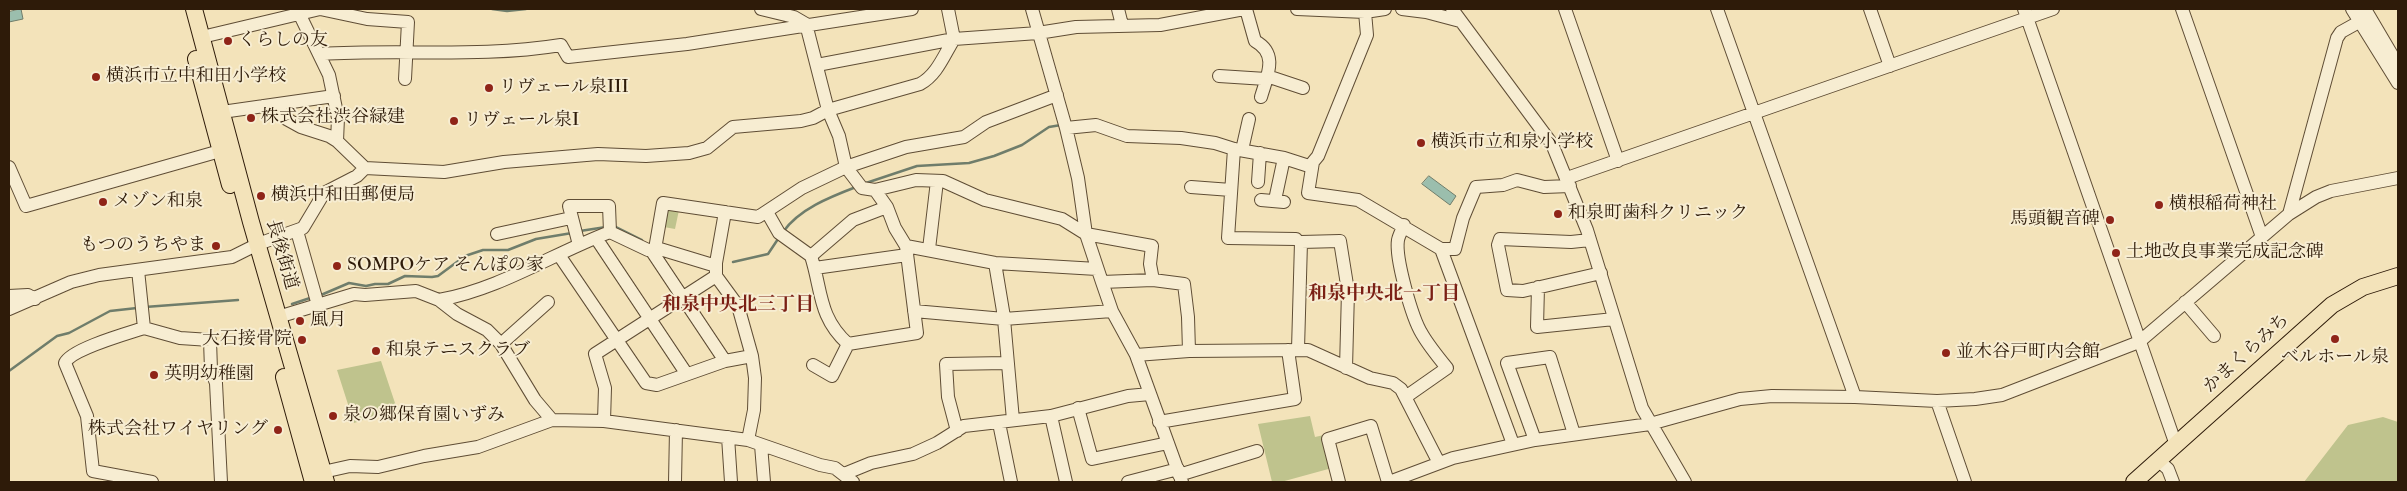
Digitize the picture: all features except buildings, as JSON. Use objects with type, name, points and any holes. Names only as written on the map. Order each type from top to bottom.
[{"type":"main road","name":"長後街道","points":[[183,9],[220,151],[278,316],[321,479]]},
{"type":"main road","name":"長後街道","points":[[194,9],[222,112],[253,246],[321,479]]},
{"type":"main road","name":"かまくらみち","points":[[2134,482],[2332,305],[2363,287],[2398,276]]},
{"type":"street","points":[[202,38],[298,11],[320,9],[368,19],[408,22],[405,79]]},
{"type":"street","points":[[761,9],[794,17],[806,24],[828,110],[839,136],[846,167],[858,184],[875,190],[916,180],[937,181],[985,200],[1062,219],[1086,234],[1152,246],[1150,264],[1153,280]]},
{"type":"street","points":[[321,54],[370,51],[495,53],[561,45],[568,57],[687,44],[912,9]]},
{"type":"street","points":[[263,106],[302,127],[330,136],[365,168],[444,172],[504,162],[598,154],[646,156],[689,153],[707,148],[726,131],[733,128],[801,121],[828,110],[920,84],[928,80],[954,39],[948,9]]},
{"type":"street","points":[[1032,9],[1057,95],[1078,178],[1086,234],[1112,311],[1136,355],[1180,476]]},
{"type":"street","points":[[1118,9],[1122,25]]},
{"type":"street","points":[[817,65],[954,39],[1038,33],[1076,27],[1160,25],[1245,9],[1255,41],[1264,46],[1270,56],[1267,78],[1261,98]]},
{"type":"street","points":[[1297,9],[1365,12],[1385,9]]},
{"type":"street","points":[[1402,9],[1426,12],[1460,21]]},
{"type":"street","points":[[1452,9],[1552,144],[1569,182],[1590,240],[1627,363],[1650,424],[1685,482]]},
{"type":"street","points":[[1565,9],[1618,161]]},
{"type":"street","points":[[1717,9],[1855,397]]},
{"type":"street","points":[[1870,9],[1890,66]]},
{"type":"street","points":[[1365,12],[1367,35],[1347,89],[1312,167],[1308,193],[1358,200],[1404,225],[1441,249],[1456,249],[1463,218],[1476,187],[1502,185],[1518,180],[1544,187],[1569,182],[1618,161],[1890,66],[2025,13],[2053,9]]},
{"type":"street","points":[[2182,9],[2262,236]]},
{"type":"street","points":[[2352,9],[2398,83]]},
{"type":"street","points":[[2365,9],[2398,65]]},
{"type":"street","points":[[298,11],[321,54],[334,96],[338,118],[337,141]]},
{"type":"street","points":[[2025,13],[2176,445]]},
{"type":"street","points":[[2289,214],[2337,38],[2341,32],[2359,22]]},
{"type":"street","points":[[1219,76],[1267,78],[1304,88]]},
{"type":"street","points":[[725,361],[682,298],[654,246],[663,203],[758,216],[802,188],[846,167],[906,147],[964,137],[986,122],[1057,95]]},
{"type":"street","points":[[222,112],[334,96]]},
{"type":"street","points":[[1249,118],[1231,190],[1228,238],[1296,239]]},
{"type":"street","points":[[1065,125],[1096,125],[1127,136],[1181,138],[1241,146],[1312,167]]},
{"type":"street","points":[[10,174],[26,206],[220,151]]},
{"type":"street","points":[[1258,182],[1260,153]]},
{"type":"street","points":[[1261,200],[1280,201],[1284,158]]},
{"type":"street","points":[[9,309],[70,282],[99,275],[232,257],[253,246],[303,228],[324,193],[357,176],[365,168]]},
{"type":"street","points":[[1340,482],[1328,438],[1371,426],[1389,482],[1439,463],[1513,444],[1650,424],[1740,399],[1772,396],[1855,397],[1937,401],[1975,399],[2002,395],[2140,342],[2262,236],[2289,214],[2316,197],[2331,191],[2398,178]]},
{"type":"street","points":[[928,250],[937,181]]},
{"type":"street","points":[[1191,186],[1231,190]]},
{"type":"street","points":[[848,344],[917,333],[907,250],[895,228],[887,207],[875,190]]},
{"type":"street","points":[[439,300],[467,295],[560,255],[575,232],[569,206],[610,206],[610,227]]},
{"type":"street","points":[[813,262],[854,220],[887,207]]},
{"type":"street","points":[[604,421],[605,388],[595,354],[682,298],[716,265],[725,212]]},
{"type":"street","points":[[767,212],[782,235],[813,262],[822,305],[838,335],[848,344]]},
{"type":"street","points":[[1404,225],[1398,240],[1399,250],[1404,283],[1413,314],[1421,332],[1447,368],[1406,396]]},
{"type":"street","points":[[610,227],[654,246],[716,265],[738,306],[752,356],[754,410],[748,440]]},
{"type":"street","points":[[596,238],[610,227]]},
{"type":"street","points":[[297,231],[316,299]]},
{"type":"street","points":[[497,234],[575,232],[596,238],[686,373]]},
{"type":"street","points":[[1590,240],[1563,242],[1500,239],[1498,245],[1507,290],[1524,291],[1601,273]]},
{"type":"street","points":[[1159,422],[1295,399],[1293,350],[1301,242],[1340,241],[1348,291],[1346,368]]},
{"type":"street","points":[[1441,249],[1513,444]]},
{"type":"street","points":[[813,262],[907,250],[928,250],[995,263],[1098,269]]},
{"type":"street","points":[[560,255],[646,382],[657,385],[686,373],[725,361],[752,356]]},
{"type":"street","points":[[995,263],[1004,318],[1013,420]]},
{"type":"street","points":[[138,270],[144,328]]},
{"type":"street","points":[[1102,282],[1153,280],[1184,284],[1188,317],[1189,351]]},
{"type":"street","points":[[1538,287],[1537,327],[1614,319]]},
{"type":"street","points":[[278,316],[316,299],[354,294],[365,295],[416,291],[439,300],[457,314],[487,330],[501,344],[535,400],[552,420]]},
{"type":"street","points":[[9,296],[28,295],[35,299]]},
{"type":"street","points":[[501,344],[548,302]]},
{"type":"street","points":[[2186,302],[2214,336]]},
{"type":"street","points":[[914,311],[1004,318],[1033,318],[1112,311]]},
{"type":"street","points":[[152,482],[93,471],[87,416],[65,363],[67,358],[78,352],[144,328],[180,338],[210,340],[211,370],[216,383],[221,482]]},
{"type":"street","points":[[813,365],[832,376],[848,344]]},
{"type":"street","points":[[1136,355],[1189,351],[1308,350],[1370,378],[1393,383],[1406,396],[1439,463]]},
{"type":"street","points":[[1535,440],[1507,363],[1550,356],[1574,434]]},
{"type":"street","points":[[957,431],[948,397],[946,364],[1008,363]]},
{"type":"street","points":[[321,479],[350,466],[378,467],[424,456],[478,447],[552,420],[604,421],[748,440],[835,468],[849,478],[871,463],[914,454],[937,443],[964,426],[1051,416],[1128,396],[1150,394]]},
{"type":"street","points":[[1937,401],[1965,482]]},
{"type":"street","points":[[1078,408],[1092,458],[1168,443]]},
{"type":"street","points":[[1051,416],[1066,482]]},
{"type":"street","points":[[999,423],[1009,482]]},
{"type":"street","points":[[675,482],[676,430]]},
{"type":"street","points":[[728,437],[731,482]]},
{"type":"street","points":[[762,445],[764,482]]},
{"type":"street","points":[[1128,482],[1180,476],[1257,451]]},
{"type":"street","points":[[2159,461],[2168,470],[2173,482]]},
{"type":"green space","points":[[670,208],[679,210],[675,229],[664,227],[666,210]]},
{"type":"green space","points":[[381,361],[397,409],[354,423],[337,370]]},
{"type":"green space","points":[[1310,416],[1315,437],[1324,435],[1332,468],[1281,482],[1272,482],[1258,424]]},
{"type":"green space","points":[[2383,417],[2398,422],[2398,482],[2304,482],[2348,425]]},
{"type":"shaded area","points":[[21,9],[23,19],[9,22],[9,12]]},
{"type":"shaded area","points":[[1429,176],[1456,196],[1450,205],[1422,184]]},
{"type":"waterway","points":[[492,9],[507,11],[526,9]]},
{"type":"waterway","points":[[866,183],[917,166],[969,163],[994,156],[1022,145],[1049,127],[1061,125]]},
{"type":"waterway","points":[[783,232],[806,210],[856,187]]},
{"type":"waterway","points":[[614,226],[642,240]]},
{"type":"waterway","points":[[580,231],[606,227]]},
{"type":"waterway","points":[[321,295],[349,283],[366,286],[388,284],[405,276],[438,276],[465,256],[483,250],[508,250],[536,239],[572,233]]},
{"type":"waterway","points":[[733,262],[768,254],[778,239]]},
{"type":"waterway","points":[[292,304],[313,297]]},
{"type":"waterway","points":[[145,307],[238,300]]},
{"type":"waterway","points":[[9,371],[57,336],[69,333],[110,311],[137,308]]},
{"type":"place","name":"くらしの友","points":[[228,41]]},
{"type":"place","name":"横浜市立中和田小学校","points":[[96,77]]},
{"type":"place","name":"リヴェール泉III","points":[[489,88]]},
{"type":"place","name":"株式会社渋谷緑建","points":[[251,118]]},
{"type":"place","name":"リヴェール泉I","points":[[454,121]]},
{"type":"place","name":"横浜市立和泉小学校","points":[[1421,143]]},
{"type":"place","name":"横浜中和田郵便局","points":[[261,196]]},
{"type":"place","name":"メゾン和泉","points":[[103,202]]},
{"type":"place","name":"横根稲荷神社","points":[[2159,205]]},
{"type":"place","name":"和泉町歯科クリニック","points":[[1558,214]]},
{"type":"place","name":"馬頭観音碑","points":[[2110,220]]},
{"type":"place","name":"もつのうちやま","points":[[216,246]]},
{"type":"place","name":"土地改良事業完成記念碑","points":[[2116,253]]},
{"type":"place","name":"SOMPOケア そんぽの家","points":[[337,266]]},
{"type":"place","name":"風月","points":[[300,321]]},
{"type":"place","name":"ベルホール泉","points":[[2335,339]]},
{"type":"place","name":"大石接骨院","points":[[302,340]]},
{"type":"place","name":"和泉テニスクラブ","points":[[376,351]]},
{"type":"place","name":"並木谷戸町内会館","points":[[1946,353]]},
{"type":"place","name":"英明幼稚園","points":[[154,375]]},
{"type":"place","name":"泉の郷保育園いずみ","points":[[333,416]]},
{"type":"place","name":"株式会社ワイヤリング","points":[[278,430]]},
{"type":"district","name":"和泉中央北一丁目","points":[[1384,295]]},
{"type":"district","name":"和泉中央北三丁目","points":[[738,306]]}]
